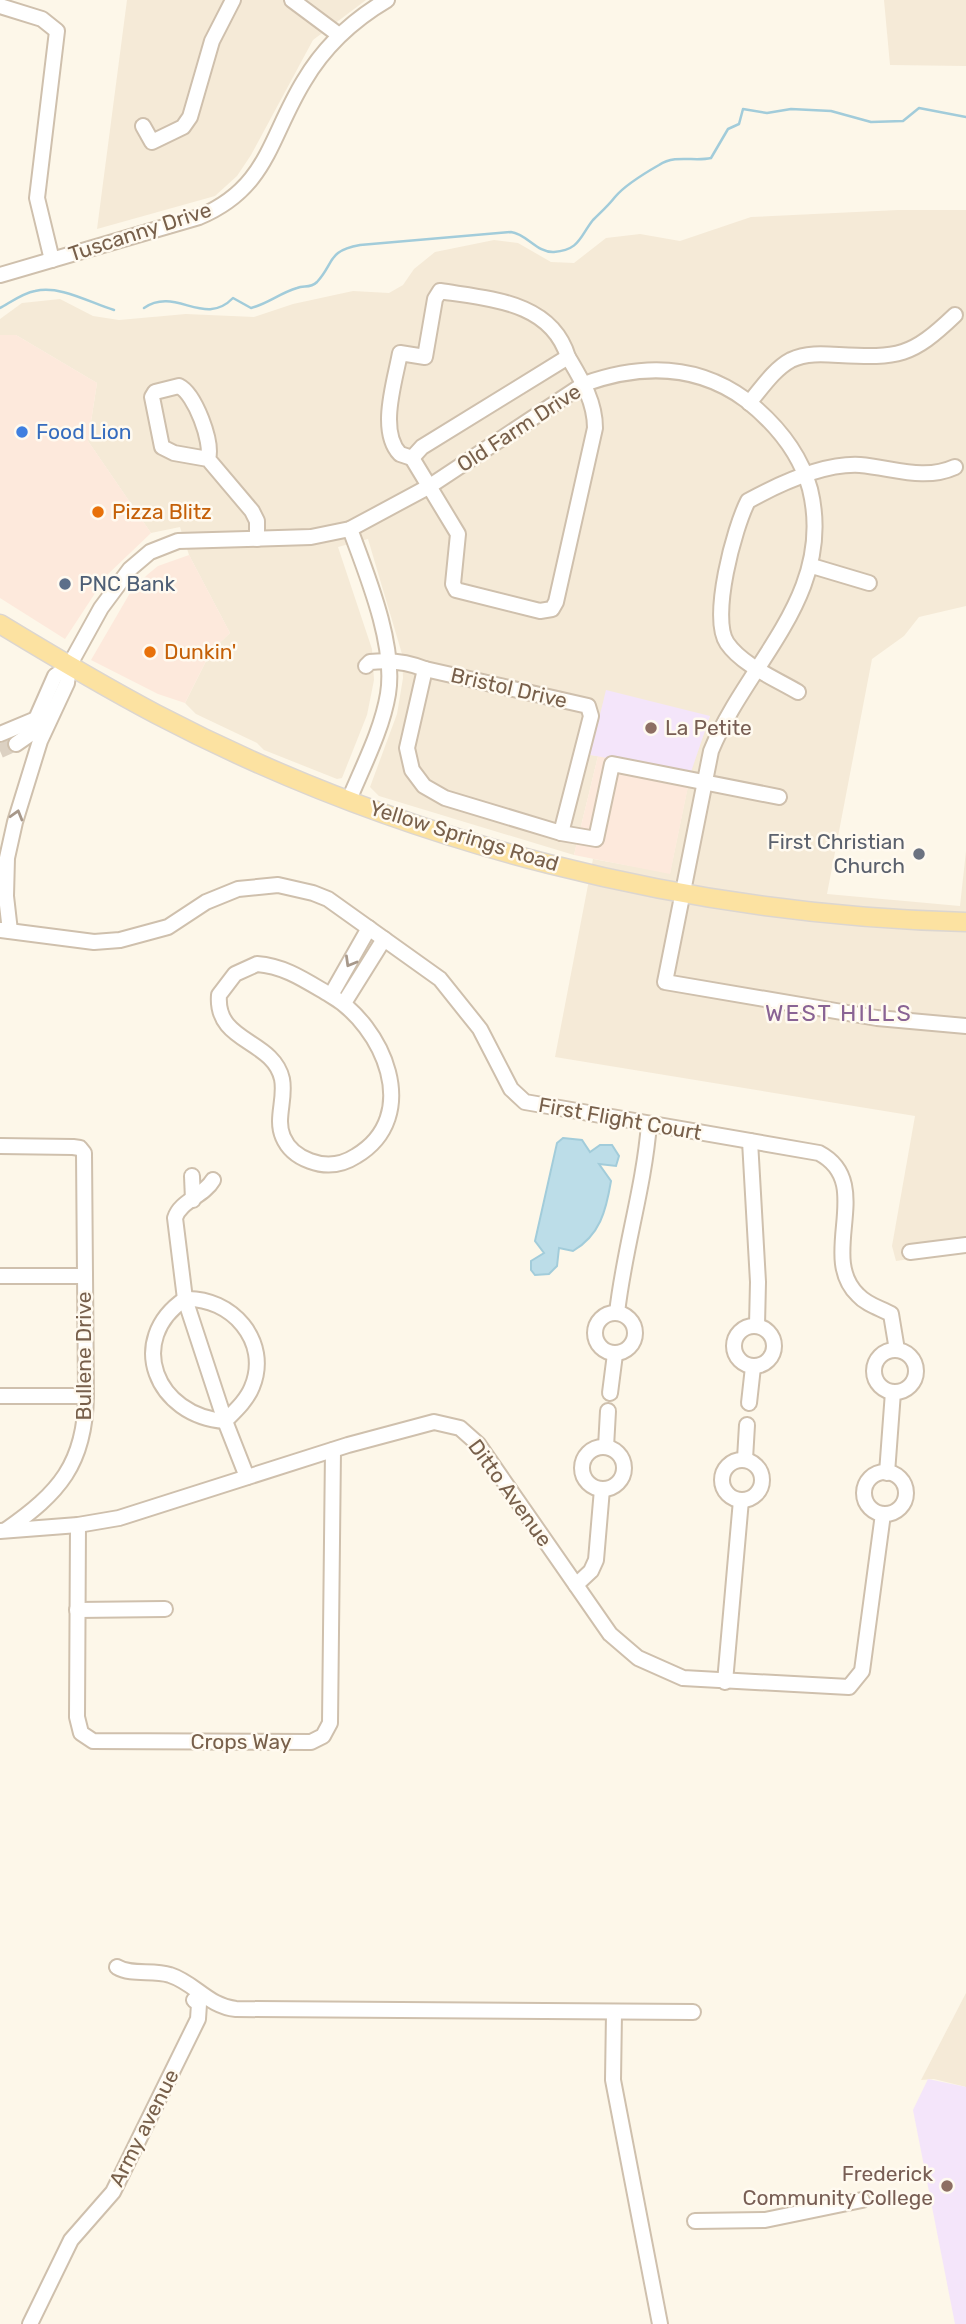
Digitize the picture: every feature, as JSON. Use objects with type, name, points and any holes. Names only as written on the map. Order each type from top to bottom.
[{"type":"main road","name":"Yellow Springs Road","points":[[0,624],[69,666],[178,725],[349,800],[514,854],[684,893],[763,906],[860,916],[966,922]]},
{"type":"street","points":[[143,126],[152,142],[183,127],[190,117],[212,41],[233,0]]},
{"type":"street","points":[[292,0],[339,35]]},
{"type":"street","name":"Tuscanny Drive","points":[[0,275],[199,217],[236,196],[255,178],[267,160],[303,83],[339,35],[387,0]]},
{"type":"street","points":[[0,6],[42,19],[57,31],[37,198],[52,260]]},
{"type":"street","points":[[440,291],[506,301],[526,309],[552,328],[584,384],[594,411],[595,428],[556,602],[552,608],[540,611],[456,590],[453,584],[460,546],[458,534],[412,458],[400,454],[392,439],[391,410],[400,353],[425,357],[435,299],[440,291]]},
{"type":"street","points":[[749,402],[789,361],[816,354],[877,357],[902,354],[934,336],[955,315]]},
{"type":"street","points":[[412,458],[422,447],[568,357]]},
{"type":"street","name":"Old Farm Drive","points":[[69,666],[101,608],[140,559],[163,545],[178,541],[311,537],[350,528],[430,486],[584,384],[613,374],[674,370],[707,377],[725,385],[749,402],[781,433],[806,477],[815,519],[811,566],[795,608],[718,734],[703,782],[665,982],[877,1018],[966,1027]]},
{"type":"street","points":[[208,459],[209,439],[187,390],[179,386],[155,392],[152,397],[162,447],[174,453],[208,459],[252,511],[257,521],[257,539]]},
{"type":"street","points":[[798,692],[735,653],[723,635],[720,620],[723,594],[743,511],[748,501],[806,477],[847,465],[937,475],[956,467]]},
{"type":"street","points":[[349,800],[384,712],[389,663],[378,616],[350,528]]},
{"type":"street","points":[[811,566],[869,583]]},
{"type":"street","name":"Bristol Drive","points":[[362,666],[370,662],[411,663],[425,669],[587,706],[591,716],[561,833]]},
{"type":"street","points":[[16,744],[29,735],[55,676],[69,666]]},
{"type":"street","points":[[4,930],[7,859],[15,822],[40,741],[67,683],[69,666]]},
{"type":"street","name":"Bristol Drive","points":[[425,669],[407,748],[412,770],[434,794],[561,833],[596,839],[612,764],[703,782]]},
{"type":"street","points":[[0,734],[36,719]]},
{"type":"street","points":[[703,782],[779,797]]},
{"type":"street","name":"First Flight Court","points":[[4,930],[93,942],[120,940],[167,927],[227,893],[263,885],[313,893],[328,899],[440,979],[481,1030],[518,1097],[544,1107],[818,1153],[835,1165],[846,1193],[843,1263],[849,1283],[864,1301],[891,1314],[897,1350]]},
{"type":"street","points":[[331,996],[369,928]]},
{"type":"street","points":[[344,1003],[384,939]]},
{"type":"street","points":[[257,964],[289,971],[344,1003],[362,1019],[387,1063],[391,1086],[389,1106],[381,1132],[368,1149],[350,1160],[319,1165],[291,1150],[283,1138],[280,1128],[282,1078],[275,1063],[232,1032],[220,1011],[219,995],[235,974],[257,964]]},
{"type":"street","points":[[617,1313],[621,1276],[646,1157],[649,1124]]},
{"type":"street","points":[[750,1141],[758,1282],[757,1325]]},
{"type":"street","name":"Bullene Drive","points":[[0,1146],[82,1150],[86,1396],[86,1420],[73,1465],[59,1486],[38,1508],[3,1531]]},
{"type":"street","points":[[192,1176],[193,1200]]},
{"type":"street","points":[[213,1180],[208,1190],[177,1211],[185,1299],[225,1421],[247,1477]]},
{"type":"street","points":[[910,1252],[966,1245]]},
{"type":"street","points":[[0,1276],[84,1276]]},
{"type":"street","points":[[185,1299],[207,1301],[223,1307],[237,1317],[255,1347],[257,1364],[252,1388],[225,1421],[207,1420],[181,1408],[161,1384],[155,1368],[157,1334],[175,1306],[185,1299]]},
{"type":"street","points":[[617,1313],[633,1324],[635,1334],[632,1344],[625,1351],[615,1354],[600,1348],[594,1332],[601,1318],[617,1313]]},
{"type":"street","points":[[757,1325],[766,1329],[773,1337],[775,1348],[771,1358],[763,1365],[753,1367],[738,1360],[733,1344],[741,1330],[757,1325]]},
{"type":"street","points":[[897,1350],[911,1358],[915,1373],[908,1387],[892,1392],[879,1384],[874,1369],[881,1355],[897,1350]]},
{"type":"street","points":[[610,1393],[615,1354]]},
{"type":"street","points":[[750,1403],[753,1367]]},
{"type":"street","points":[[887,1472],[892,1392]]},
{"type":"street","points":[[0,1396],[86,1396]]},
{"type":"street","points":[[606,1447],[608,1411]]},
{"type":"street","name":"Ditto Avenue","points":[[3,1531],[78,1525],[118,1518],[332,1450],[434,1422],[460,1429],[478,1444],[610,1634],[638,1658],[670,1675],[725,1682],[849,1687],[855,1684],[862,1671],[883,1514]]},
{"type":"street","points":[[745,1459],[747,1425]]},
{"type":"street","points":[[606,1447],[616,1451],[622,1459],[624,1470],[620,1480],[612,1487],[602,1489],[591,1486],[584,1477],[582,1466],[586,1455],[595,1448],[606,1447]]},
{"type":"street","name":"Crops Way","points":[[78,1525],[78,1725],[86,1738],[93,1741],[311,1742],[327,1730],[331,1714],[332,1450]]},
{"type":"street","points":[[745,1459],[758,1467],[762,1482],[755,1495],[741,1500],[727,1495],[723,1489],[722,1474],[731,1462],[745,1459]]},
{"type":"street","points":[[887,1472],[901,1480],[906,1495],[898,1510],[883,1514],[869,1506],[864,1491],[872,1477],[887,1472]]},
{"type":"street","points":[[576,1585],[592,1571],[596,1560],[602,1489]]},
{"type":"street","points":[[725,1682],[741,1500]]},
{"type":"street","points":[[38,1508],[48,1527]]},
{"type":"street","points":[[78,1610],[165,1609]]},
{"type":"street","points":[[117,1967],[123,1970],[151,1971],[177,1978],[220,2007],[236,2010],[693,2012]]},
{"type":"street","name":"Army avenue","points":[[30,2324],[71,2240],[113,2192],[198,2019],[199,2004],[194,2000]]},
{"type":"street","points":[[614,2013],[613,2080],[660,2324]]},
{"type":"street","points":[[695,2221],[765,2220],[862,2200]]},
{"type":"shaded area","points":[[127,0],[366,0],[313,40],[251,155],[237,176],[215,196],[97,229]]},
{"type":"shaded area","points":[[884,0],[966,0],[966,66],[890,65]]},
{"type":"shaded area","points":[[898,210],[966,210],[966,606],[919,617],[904,636],[872,659],[827,894],[960,906],[966,851],[966,1251],[896,1261],[892,1246],[915,1116],[555,1057],[593,859],[670,873],[692,766],[710,716],[591,755],[598,756],[574,855],[379,796],[370,787],[397,714],[403,678],[402,654],[368,539],[338,547],[372,649],[374,680],[367,715],[342,778],[337,779],[264,750],[257,743],[196,714],[185,703],[211,651],[230,633],[189,555],[180,527],[151,533],[88,441],[97,383],[16,335],[0,335],[0,319],[22,303],[60,299],[93,316],[119,320],[186,314],[254,317],[293,304],[353,291],[389,293],[403,285],[414,269],[435,252],[494,240],[518,243],[551,262],[574,263],[606,238],[640,234],[680,241],[751,217]]},
{"type":"shaded area","points":[[0,335],[16,335],[97,383],[88,441],[151,533],[107,575],[65,639],[0,598]]},
{"type":"shaded area","points":[[189,555],[230,633],[211,651],[185,703],[158,694],[91,660],[130,593],[158,566]]},
{"type":"shaded area","name":"La Petite","points":[[606,690],[710,716],[691,772],[590,755]]},
{"type":"shaded area","points":[[598,756],[691,772],[670,874],[574,855]]},
{"type":"shaded area","points":[[966,1993],[966,2087],[934,2079],[921,2080]]},
{"type":"shaded area","name":"Frederick Community College","points":[[928,2079],[966,2087],[966,2324],[955,2324],[913,2110]]},
{"type":"water","points":[[563,1138],[582,1140],[590,1152],[600,1145],[612,1145],[619,1156],[616,1166],[599,1164],[611,1181],[604,1212],[596,1230],[573,1251],[559,1248],[557,1266],[549,1274],[535,1275],[531,1270],[531,1261],[544,1253],[535,1241],[557,1143]]},
{"type":"waterway","points":[[144,308],[156,302],[167,301],[211,309],[222,306],[233,298],[251,308],[291,290],[314,284],[337,254],[349,247],[360,245],[511,232],[517,233],[542,250],[563,251],[578,241],[593,220],[619,193],[648,172],[672,160],[711,158],[728,129],[739,124],[743,109],[767,113],[791,109],[831,111],[871,122],[903,121],[919,108],[966,117]]},
{"type":"waterway","points":[[0,308],[35,291],[55,290],[114,310]]},
{"type":"tunnel","points":[[0,751],[16,744]]},
{"type":"place","name":"Food Lion","points":[[22,432]]},
{"type":"place","name":"Pizza Blitz","points":[[98,512]]},
{"type":"place","name":"PNC Bank","points":[[65,584]]},
{"type":"place","name":"Dunkin'","points":[[150,652]]},
{"type":"place","name":"La Petite","points":[[651,728]]},
{"type":"place","name":"First Christian Church","points":[[919,854]]},
{"type":"place","name":"Frederick Community College","points":[[947,2186]]},
{"type":"district","name":"WEST HILLS","points":[[839,1013]]}]
